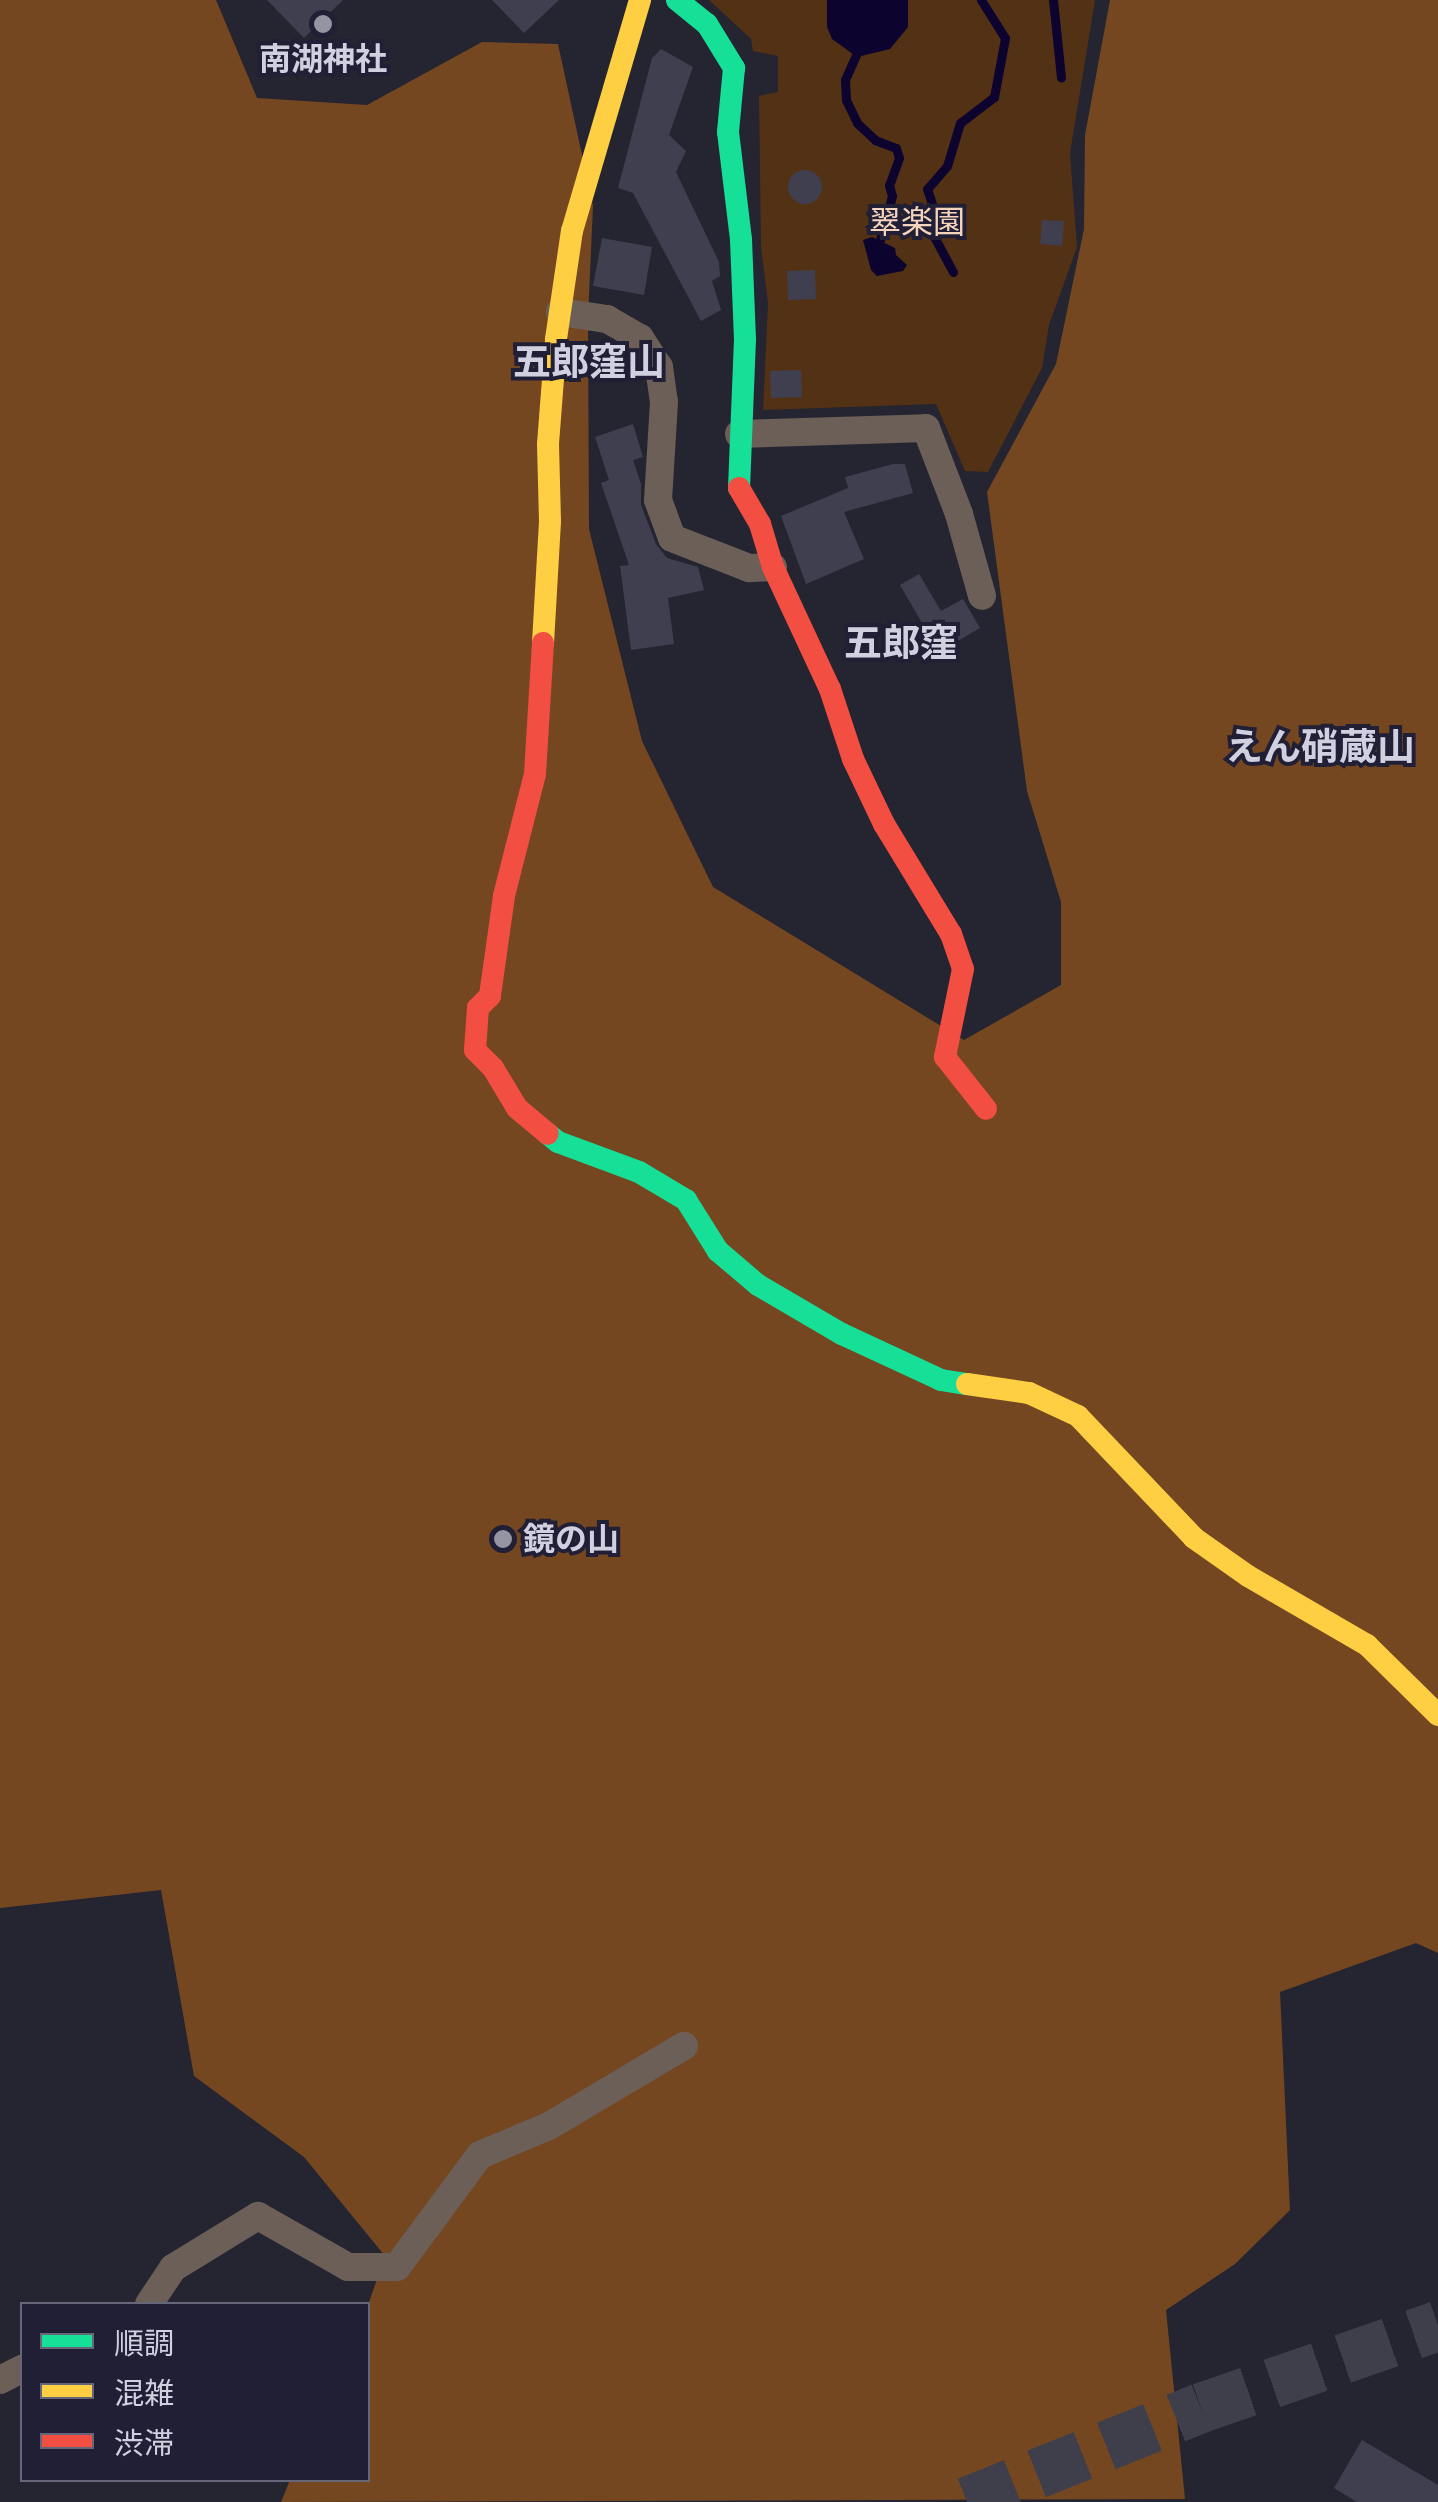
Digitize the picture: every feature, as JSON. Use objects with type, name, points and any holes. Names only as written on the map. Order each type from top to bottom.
[{"type":"street","points":[[640,0],[572,231],[548,444],[550,521],[535,774],[504,896],[490,996],[478,1008],[475,1050],[493,1068],[518,1108],[558,1142],[639,1172],[686,1200],[718,1251],[758,1285],[842,1334],[942,1380],[1029,1393],[1078,1416],[1194,1538],[1248,1576],[1367,1645],[1438,1715]]},
{"type":"street","points":[[677,0],[707,24],[734,68],[728,132],[740,240],[745,339],[736,483],[760,524],[774,568],[830,689],[853,760],[884,824],[951,934],[963,969],[945,1057],[986,1109]]},
{"type":"street","points":[[560,312],[607,319],[640,338],[659,367],[664,402],[658,500],[672,538],[749,568],[774,568]]},
{"type":"street","points":[[738,434],[926,428],[959,514],[982,596]]},
{"type":"street","points":[[150,2302],[173,2268],[258,2216],[348,2267],[397,2266],[480,2155],[549,2126],[684,2046]]},
{"type":"green space","name":"翠楽園","points":[[709,0],[1095,0],[1070,153],[1077,247],[1049,325],[1042,368],[988,472],[965,471],[936,404],[763,410],[768,303],[761,247],[759,96],[778,92],[778,56],[753,51],[751,39]]},
{"type":"shaded area","points":[[0,0],[216,0],[257,98],[367,105],[482,42],[558,44],[593,206],[588,318],[589,529],[642,741],[713,887],[964,1040],[1061,985],[1061,902],[1027,791],[987,492],[1056,364],[1084,229],[1085,135],[1110,0],[1438,0],[1438,1953],[1416,1943],[1280,1992],[1290,2210],[1235,2264],[1166,2310],[1185,2499],[281,2502],[289,2482],[370,2482],[369,2302],[385,2256],[304,2157],[194,2076],[161,1890],[0,1908]]},
{"type":"shaded area","points":[[827,0],[908,0],[908,27],[890,49],[857,57],[832,39],[827,27]]},
{"type":"shaded area","points":[[872,237],[895,248],[896,255],[907,265],[903,271],[877,276],[871,270],[863,240]]},
{"type":"building","points":[[267,0],[343,0],[304,38]]},
{"type":"building","points":[[492,0],[559,0],[524,33]]},
{"type":"building","points":[[661,49],[693,67],[669,135],[686,151],[676,172],[719,262],[720,276],[712,281],[721,310],[701,321],[633,193],[618,188],[652,58]]},
{"type":"building","points":[[805,170],[817,175],[822,187],[817,199],[805,204],[793,199],[788,187],[793,175]]},
{"type":"building","points":[[1042,220],[1064,221],[1062,246],[1040,244]]},
{"type":"building","points":[[602,238],[652,247],[644,295],[593,286]]},
{"type":"building","points":[[815,270],[816,299],[788,300],[787,271]]},
{"type":"building","points":[[801,370],[802,397],[771,398],[770,371]]},
{"type":"building","points":[[633,424],[643,457],[633,460],[641,484],[641,505],[656,544],[667,558],[698,567],[704,590],[668,598],[674,644],[631,650],[620,566],[629,565],[601,483],[609,480],[595,437]]},
{"type":"building","points":[[905,464],[913,493],[844,512],[864,559],[806,584],[781,516],[848,488],[845,477]]},
{"type":"building","points":[[919,574],[941,611],[963,599],[980,628],[939,652],[900,585]]},
{"type":"building","points":[[1362,2440],[1438,2485],[1438,2502],[1357,2502],[1334,2488]]},
{"type":"waterway","points":[[953,272],[930,229],[933,207],[927,189],[947,166],[960,123],[994,97],[1005,38],[981,0]]},
{"type":"waterway","points":[[1053,0],[1061,78]]},
{"type":"waterway","points":[[860,46],[845,80],[846,100],[857,123],[875,140],[896,148],[899,158],[889,185],[892,196],[880,240]]},
{"type":"tunnel","points":[[967,2502],[1201,2408],[1438,2326]]},
{"type":"traffic: fast","points":[[677,0],[707,24],[734,68],[728,132],[741,240],[745,339],[739,488]]},
{"type":"traffic: fast","points":[[548,1134],[558,1142],[639,1172],[686,1200],[718,1251],[758,1285],[842,1334],[941,1380],[967,1384]]},
{"type":"traffic: slow","points":[[543,643],[550,521],[548,444],[556,339],[572,231],[640,0]]},
{"type":"traffic: slow","points":[[967,1384],[1029,1393],[1078,1416],[1194,1538],[1248,1576],[1367,1645],[1438,1715]]},
{"type":"traffic: jam","points":[[739,488],[760,524],[773,567],[830,689],[853,759],[884,824],[951,934],[963,969],[945,1057],[986,1109]]},
{"type":"traffic: jam","points":[[543,643],[535,774],[504,896],[490,996],[478,1008],[475,1050],[493,1068],[517,1108],[548,1134]]},
{"type":"place","name":"南湖神社","points":[[323,24]]},
{"type":"place","name":"鏡の山","points":[[503,1539]]},
{"type":"district","name":"五郎窪山","points":[[589,363]]},
{"type":"district","name":"五郎窪","points":[[901,644]]},
{"type":"district","name":"えん硝蔵山","points":[[1320,748]]}]
